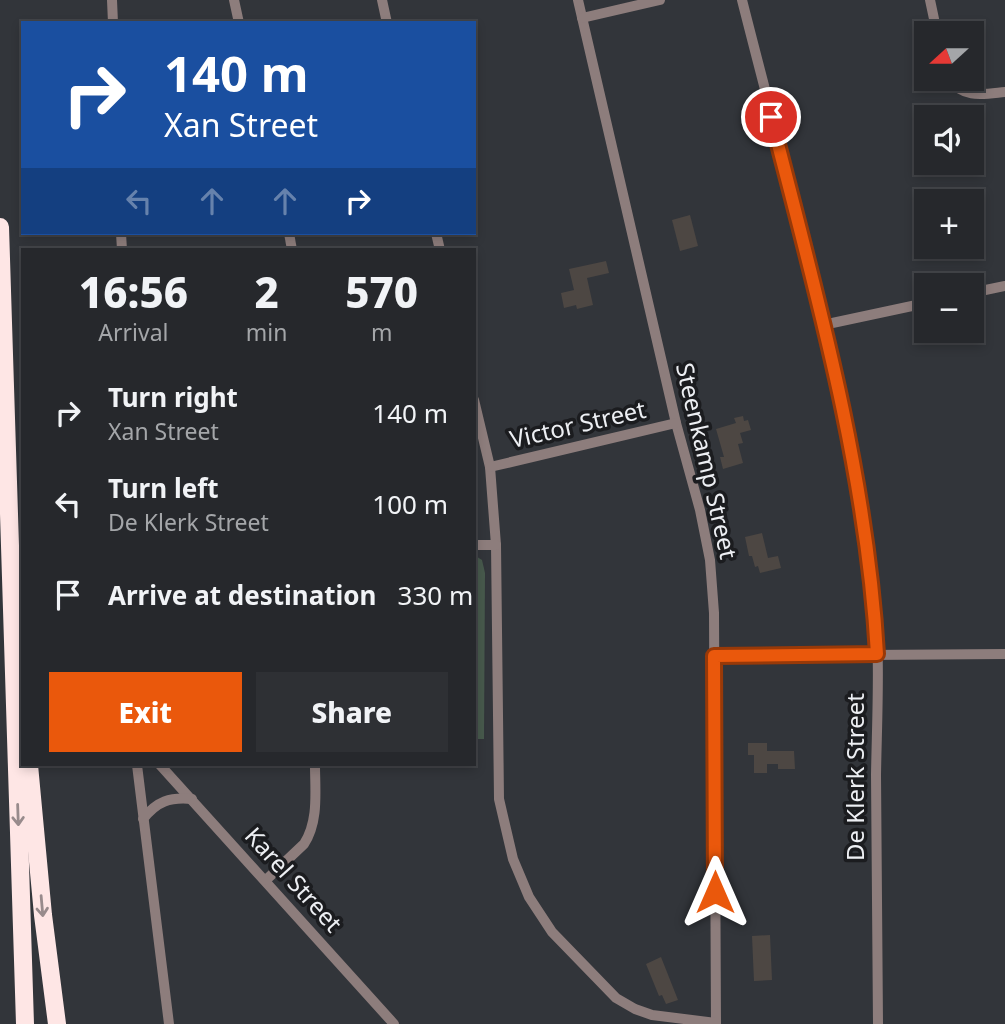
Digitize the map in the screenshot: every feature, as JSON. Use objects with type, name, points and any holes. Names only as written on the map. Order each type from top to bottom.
[{"type":"highway","points":[[0,227],[25,1024]]},
{"type":"highway","points":[[10,600],[21,693]]},
{"type":"highway","points":[[29,766],[57,1024]]},
{"type":"street","points":[[112,0],[113,21]]},
{"type":"street","points":[[234,0],[239,21]]},
{"type":"street","points":[[382,0],[387,21]]},
{"type":"street","name":"Steenkamp Street","points":[[578,0],[710,560],[714,656],[716,1024]]},
{"type":"street","points":[[582,18],[660,0]]},
{"type":"street","name":"De Klerk Street","points":[[742,0],[823,325],[874,591],[877,654],[878,1024]]},
{"type":"street","points":[[930,0],[934,21]]},
{"type":"street","points":[[963,91],[1005,92]]},
{"type":"street","points":[[984,290],[1005,286]]},
{"type":"street","points":[[823,325],[914,306]]},
{"type":"street","points":[[476,408],[490,467],[496,545],[499,799],[513,859],[529,897],[552,932],[616,998],[652,1015],[716,1024]]},
{"type":"street","name":"Victor Street","points":[[490,467],[676,423]]},
{"type":"street","points":[[476,545],[496,545]]},
{"type":"street","points":[[714,656],[1005,654]]},
{"type":"street","points":[[137,766],[169,1024]]},
{"type":"street","name":"Karel Street","points":[[161,766],[394,1024]]},
{"type":"street","points":[[266,880],[308,837],[315,809],[315,766]]},
{"type":"street","points":[[143,818],[162,801],[177,797],[191,799]]},
{"type":"green space","points":[[476,556],[482,560],[485,573],[484,739],[476,739]]},
{"type":"building","points":[[690,215],[698,246],[680,251],[672,220]]},
{"type":"building","points":[[606,261],[609,273],[587,278],[593,305],[577,309],[576,305],[564,308],[561,293],[574,290],[569,269]]},
{"type":"building","points":[[743,416],[744,421],[748,420],[751,430],[740,433],[743,443],[738,444],[743,463],[723,469],[720,457],[724,457],[716,429],[736,423],[734,418]]},
{"type":"building","points":[[762,533],[768,558],[778,556],[781,568],[760,573],[752,556],[749,556],[745,537]]},
{"type":"building","points":[[748,743],[767,743],[767,751],[794,751],[795,769],[778,769],[778,764],[767,764],[767,773],[754,773],[754,755],[748,755]]},
{"type":"building","points":[[770,935],[772,980],[754,981],[752,936]]},
{"type":"building","points":[[661,957],[678,1000],[666,1004],[662,995],[659,996],[646,964]]},
{"type":"route","points":[[715,892],[714,656],[877,654],[874,591],[851,459],[823,325],[771,117]]}]
